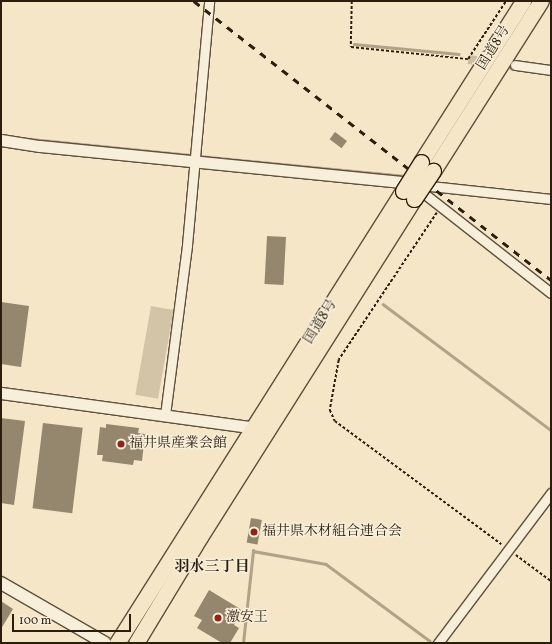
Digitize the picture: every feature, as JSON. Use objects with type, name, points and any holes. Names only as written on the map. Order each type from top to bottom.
[{"type":"highway","name":"国道8号","points":[[427,167],[524,1]]},
{"type":"highway","name":"国道8号","points":[[118,643],[409,191],[541,1]]},
{"type":"highway","name":"国道8号","points":[[136,643],[409,191]]},
{"type":"main road","points":[[1,583],[105,643]]},
{"type":"street","points":[[165,415],[187,246],[208,1]]},
{"type":"street","points":[[514,65],[551,70]]},
{"type":"street","points":[[1,140],[195,161],[409,191],[432,187],[551,199]]},
{"type":"street","points":[[409,191],[441,207],[551,293]]},
{"type":"street","points":[[1,393],[255,428]]},
{"type":"street","points":[[438,643],[551,493]]},
{"type":"path","points":[[352,1],[351,47],[468,59],[506,1]]},
{"type":"path","points":[[441,207],[339,360],[330,410],[335,420],[551,581]]},
{"type":"shaded area","points":[[151,306],[174,310],[158,399],[135,395]]},
{"type":"building","points":[[335,132],[347,141],[342,148],[330,139]]},
{"type":"building","points":[[267,236],[286,237],[283,285],[264,284]]},
{"type":"building","points":[[1,302],[29,306],[21,367],[1,364]]},
{"type":"building","points":[[1,418],[25,421],[14,505],[1,503]]},
{"type":"building","points":[[43,423],[83,428],[72,513],[33,508]]},
{"type":"building","name":"福井県産業会館","points":[[106,424],[139,428],[138,433],[145,434],[142,461],[134,460],[133,465],[102,461],[103,455],[97,455],[100,427],[106,428]]},
{"type":"building","name":"福井県木材組合連合会","points":[[251,518],[262,520],[257,545],[247,543]]},
{"type":"building","name":"激安王","points":[[209,590],[242,610],[234,625],[239,628],[230,643],[222,643],[197,628],[202,620],[194,616]]},
{"type":"building","points":[[1,601],[13,609],[1,629]]},
{"type":"waterway","points":[[354,44],[459,54]]},
{"type":"waterway","points":[[21,138],[190,155]]},
{"type":"waterway","points":[[199,156],[405,176]]},
{"type":"waterway","points":[[383,304],[551,430]]},
{"type":"waterway","points":[[243,643],[253,551],[326,564],[430,641]]},
{"type":"tunnel","points":[[468,59],[515,65]]},
{"type":"railway","points":[[194,1],[551,280]]},
{"type":"place","name":"福井県産業会館","points":[[121,444]]},
{"type":"place","name":"福井県木材組合連合会","points":[[254,532]]},
{"type":"place","name":"激安王","points":[[218,618]]},
{"type":"district","name":"羽水三丁目","points":[[212,568]]}]
